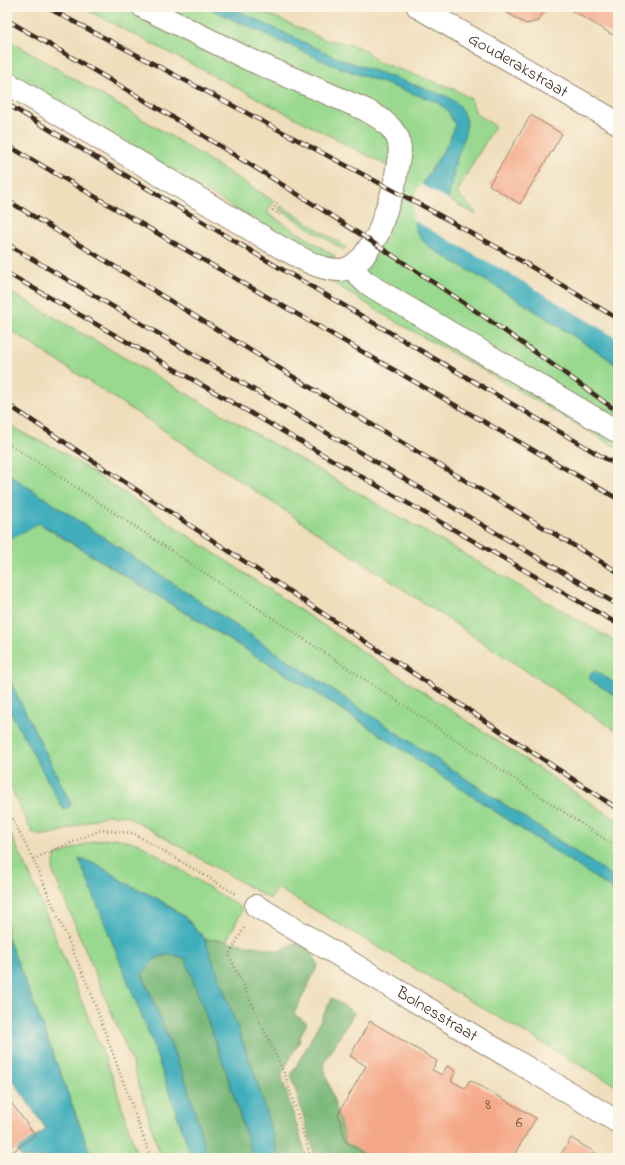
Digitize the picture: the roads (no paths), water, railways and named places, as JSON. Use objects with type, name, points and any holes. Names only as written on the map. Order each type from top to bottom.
[{"type":"street","points":[[7,83],[280,247],[329,269],[341,270],[351,267],[363,257],[378,234],[394,187],[400,150],[398,138],[391,128],[381,119],[366,110],[255,62],[143,7]]},
{"type":"street","name":"Gouderakstraat","points":[[426,9],[618,124]]},
{"type":"street","points":[[351,267],[364,281],[376,289],[618,432]]},
{"type":"street","name":"Bolnesstraat","points":[[256,906],[618,1122]]},
{"type":"water","points":[[206,7],[230,7],[335,57],[448,97],[460,106],[467,122],[464,138],[456,161],[445,216],[447,224],[454,233],[618,329],[618,367],[606,357],[515,298],[429,247],[418,235],[415,228],[415,208],[420,190],[448,143],[455,125],[447,110],[437,102],[332,65]]},
{"type":"water","points":[[7,473],[618,880],[618,893],[323,697],[39,523],[7,541]]},
{"type":"water","points":[[595,671],[618,685],[618,697],[590,680],[589,677],[591,673]]},
{"type":"water","points":[[7,675],[71,805],[64,810],[7,706]]},
{"type":"water","points":[[79,859],[97,864],[124,882],[158,899],[185,917],[205,939],[256,1078],[279,1158],[253,1158],[227,1074],[185,958],[165,955],[156,959],[142,974],[187,1085],[208,1158],[192,1158],[151,1039]]},
{"type":"water","points":[[7,936],[92,1158],[22,1158],[17,1150],[46,1129],[7,1072]]},
{"type":"railway","points":[[46,7],[421,205],[525,263],[618,319]]},
{"type":"railway","points":[[7,20],[86,65],[318,207],[470,307],[618,412]]},
{"type":"railway","points":[[7,104],[261,257],[618,466]]},
{"type":"railway","points":[[7,145],[618,499]]},
{"type":"railway","points":[[7,200],[326,397],[618,572]]},
{"type":"railway","points":[[7,244],[618,605]]},
{"type":"railway","points":[[7,273],[618,624]]},
{"type":"railway","points":[[7,404],[618,809]]}]
